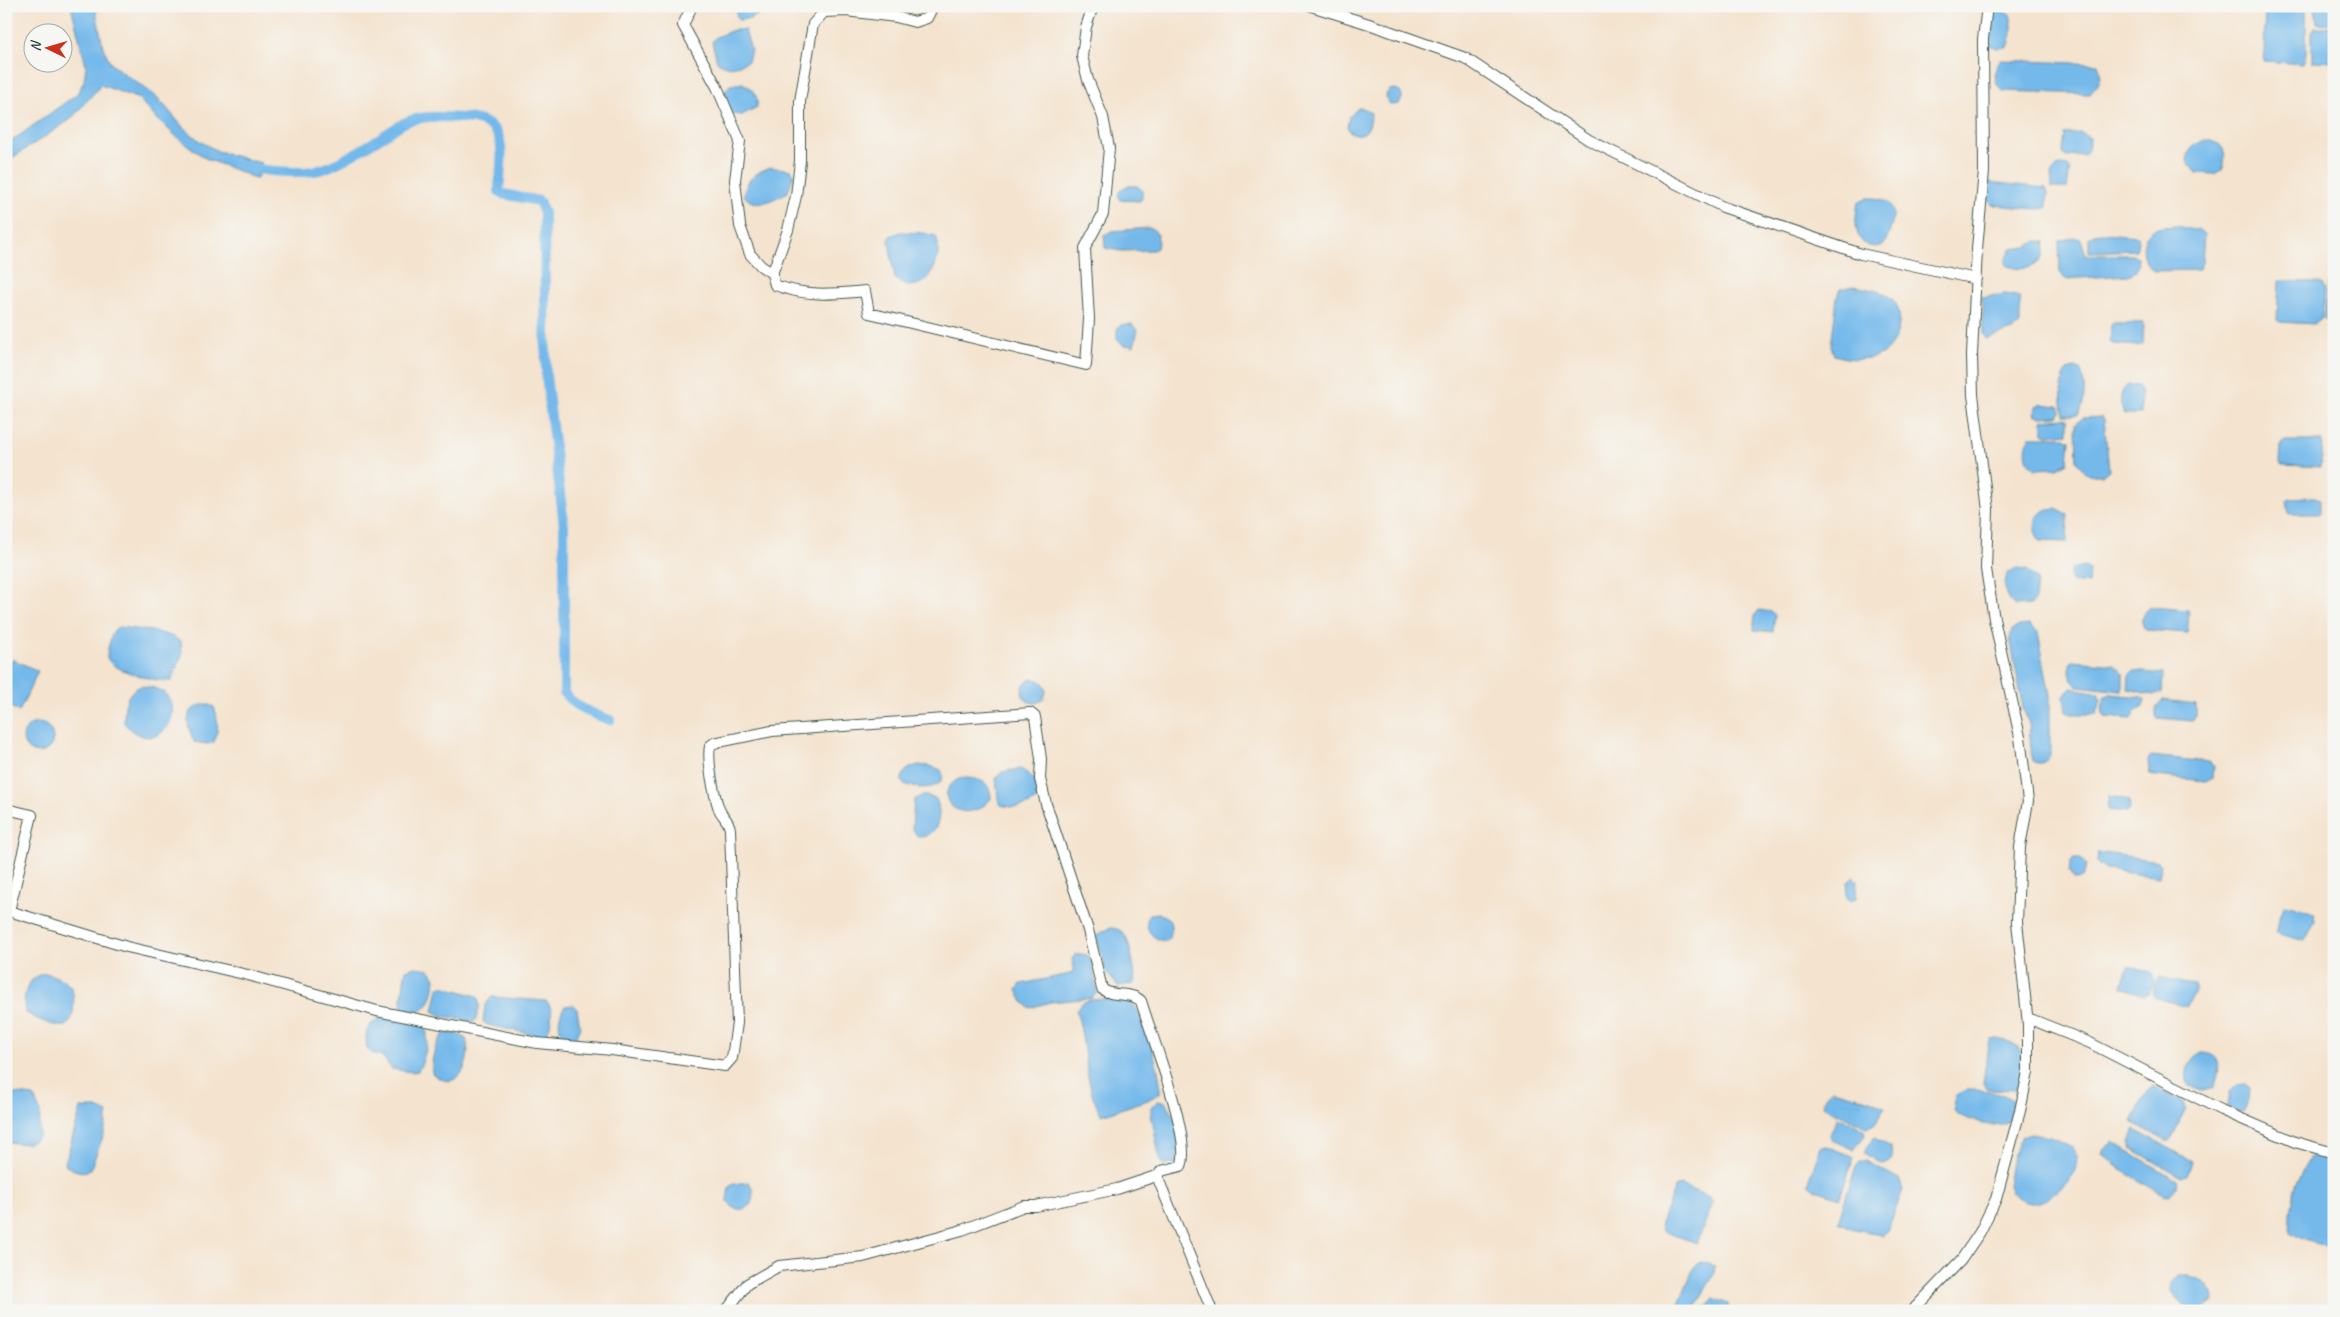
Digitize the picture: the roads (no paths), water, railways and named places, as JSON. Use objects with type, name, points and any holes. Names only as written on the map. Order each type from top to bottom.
[{"type":"street","points":[[692,6],[683,25],[717,87],[740,141],[735,180],[740,226],[750,254],[760,266],[772,274]]},
{"type":"street","points":[[933,6],[927,18],[915,22],[896,17],[846,11],[824,12],[813,24],[800,101],[800,161],[796,196],[788,230],[772,274],[775,285],[796,293],[817,295],[865,291],[869,313],[1086,365],[1089,319],[1085,248],[1103,214],[1109,148],[1103,117],[1088,80],[1082,56],[1086,27],[1093,6]]},
{"type":"street","points":[[1311,6],[1466,58],[1589,140],[1723,207],[1861,254],[1976,278]]},
{"type":"street","points":[[1912,1311],[1961,1260],[1980,1232],[1996,1199],[2020,1111],[2028,1072],[2028,1018],[2017,922],[2020,847],[2028,801],[2020,736],[1994,619],[1986,570],[1988,510],[1973,395],[1972,355],[1984,171],[1983,39],[1987,6]]},
{"type":"street","points":[[6,808],[32,816],[9,911],[127,947],[248,976],[377,1011],[537,1043],[612,1050],[725,1066],[732,1058],[737,1023],[730,829],[728,819],[719,809],[710,759],[710,746],[714,743],[772,731],[1030,713],[1035,717],[1040,759],[1040,779],[1046,804],[1088,930],[1102,989],[1108,993],[1137,997],[1141,1001],[1175,1109],[1183,1143],[1184,1161],[1181,1166],[1161,1171],[1159,1175],[1117,1189],[1036,1206],[1024,1206],[962,1230],[863,1257],[779,1266],[747,1284],[726,1311]]},
{"type":"street","points":[[2028,1018],[2088,1042],[2221,1110],[2295,1142],[2334,1153]]},
{"type":"street","points":[[1159,1175],[1184,1246],[1212,1311]]},
{"type":"water","points":[[71,6],[95,6],[103,47],[111,64],[157,97],[183,127],[201,142],[220,152],[261,163],[257,179],[205,158],[178,138],[139,99],[101,85],[70,120],[6,162],[6,145],[77,94],[84,81],[86,66]]},
{"type":"water","points":[[734,6],[762,6],[762,13],[749,19],[738,20]]},
{"type":"water","points":[[2265,6],[2306,6],[2306,53],[2303,64],[2264,61]]},
{"type":"water","points":[[2315,6],[2334,6],[2334,24],[2317,23]]},
{"type":"water","points":[[2000,11],[2010,14],[2012,31],[2008,47],[1997,48],[1989,45],[1987,31],[1989,15]]},
{"type":"water","points":[[2314,27],[2334,27],[2334,62],[2312,61],[2312,30]]},
{"type":"water","points":[[733,30],[745,30],[751,50],[748,61],[728,67],[717,61],[712,42],[716,37]]},
{"type":"water","points":[[2001,60],[2098,64],[2100,76],[2090,94],[2004,91],[1998,85],[1995,77]]},
{"type":"water","points":[[743,83],[754,93],[757,99],[757,107],[742,115],[731,114],[725,101],[725,91],[730,85]]},
{"type":"water","points":[[1391,89],[1397,89],[1402,94],[1400,103],[1391,105],[1386,100],[1386,94]]},
{"type":"water","points":[[1358,108],[1363,108],[1371,113],[1370,123],[1364,133],[1355,134],[1350,132],[1347,127],[1349,117]]},
{"type":"water","points":[[2081,133],[2090,138],[2088,150],[2084,155],[2066,157],[2063,153],[2065,134]]},
{"type":"water","points":[[2205,140],[2220,145],[2223,149],[2224,163],[2222,169],[2215,174],[2197,173],[2187,161],[2189,153],[2193,148]]},
{"type":"water","points":[[2059,165],[2068,166],[2070,169],[2067,188],[2052,188],[2051,174]]},
{"type":"water","points":[[771,167],[791,170],[794,174],[788,192],[765,202],[760,203],[749,200],[744,196],[749,181],[756,174]]},
{"type":"water","points":[[1989,182],[2046,188],[2048,193],[2047,208],[2037,209],[1994,205],[1986,195]]},
{"type":"water","points":[[1127,186],[1137,186],[1142,190],[1140,201],[1120,200],[1118,195],[1120,190]]},
{"type":"water","points":[[1868,198],[1879,199],[1891,206],[1893,220],[1884,245],[1874,247],[1867,245],[1858,235],[1856,211],[1858,203]]},
{"type":"water","points":[[2176,226],[2199,231],[2204,235],[2202,263],[2199,270],[2154,271],[2150,268],[2144,257],[2145,239],[2153,230],[2161,227]]},
{"type":"water","points":[[1149,228],[1155,231],[1158,236],[1157,248],[1153,250],[1121,251],[1105,248],[1104,235],[1112,231]]},
{"type":"water","points":[[901,232],[923,233],[936,236],[938,256],[935,266],[924,282],[915,285],[906,284],[895,279],[889,241],[890,236]]},
{"type":"water","points":[[2094,234],[2138,236],[2139,241],[2136,250],[2089,252],[2089,238]]},
{"type":"water","points":[[2081,239],[2086,255],[2132,255],[2137,257],[2138,265],[2136,271],[2129,275],[2065,279],[2060,272],[2059,243],[2061,240]]},
{"type":"water","points":[[2035,241],[2045,242],[2044,255],[2039,262],[2030,267],[2020,269],[2006,265],[2006,259],[2011,249],[2027,247]]},
{"type":"water","points":[[2279,281],[2317,282],[2322,284],[2325,291],[2323,318],[2313,324],[2280,322],[2277,320]]},
{"type":"water","points":[[2334,282],[2334,324],[2325,319],[2328,285]]},
{"type":"water","points":[[1854,286],[1879,291],[1887,295],[1896,304],[1899,311],[1899,327],[1893,342],[1878,356],[1859,359],[1839,357],[1834,355],[1831,347],[1837,297],[1840,289]]},
{"type":"water","points":[[2006,294],[2020,297],[2020,325],[2013,330],[1986,339],[1983,334],[1982,297]]},
{"type":"water","points":[[2113,323],[2144,323],[2143,344],[2137,346],[2113,344],[2110,341],[2111,325]]},
{"type":"water","points":[[1132,324],[1138,330],[1134,346],[1123,345],[1117,338],[1117,329],[1120,325]]},
{"type":"water","points":[[2074,368],[2080,370],[2082,375],[2083,405],[2078,415],[2064,415],[2062,404],[2063,380],[2067,370]]},
{"type":"water","points":[[2128,385],[2138,386],[2140,390],[2141,414],[2124,414],[2121,395]]},
{"type":"water","points":[[2040,404],[2059,406],[2061,411],[2058,416],[2040,417],[2035,414],[2036,406]]},
{"type":"water","points":[[2102,417],[2104,420],[2109,470],[2103,475],[2088,475],[2077,462],[2076,423],[2083,418]]},
{"type":"water","points":[[2068,419],[2068,433],[2047,435],[2043,433],[2042,420]]},
{"type":"water","points":[[2029,437],[2065,437],[2070,440],[2068,462],[2057,468],[2035,469],[2031,466],[2026,454]]},
{"type":"water","points":[[2286,441],[2322,441],[2320,467],[2283,465],[2280,463],[2281,443]]},
{"type":"water","points":[[2315,497],[2320,499],[2320,514],[2289,514],[2287,500],[2290,498]]},
{"type":"water","points":[[2056,509],[2068,515],[2067,542],[2039,541],[2035,531],[2036,518],[2043,511]]},
{"type":"water","points":[[2086,567],[2089,570],[2088,584],[2071,582],[2070,572],[2072,569]]},
{"type":"water","points":[[2017,569],[2027,570],[2037,580],[2035,599],[2031,605],[2015,606],[2006,595],[2007,574]]},
{"type":"water","points":[[2151,607],[2188,610],[2187,633],[2145,630],[2142,626],[2142,617],[2144,612]]},
{"type":"water","points":[[1759,610],[1772,612],[1775,615],[1773,632],[1754,630],[1755,615]]},
{"type":"water","points":[[2029,625],[2038,632],[2050,695],[2050,756],[2040,763],[2032,761],[2029,724],[2023,708],[2010,638],[2012,630],[2019,626]]},
{"type":"water","points":[[119,627],[160,633],[181,642],[182,655],[171,681],[135,675],[116,667],[110,662],[107,657],[108,646],[114,630]]},
{"type":"water","points":[[12,659],[38,671],[19,712],[6,704],[6,675]]},
{"type":"water","points":[[2071,662],[2114,665],[2123,673],[2123,688],[2121,691],[2078,686],[2071,678],[2069,672]]},
{"type":"water","points":[[2133,671],[2163,674],[2162,693],[2153,695],[2128,689],[2129,675]]},
{"type":"water","points":[[1034,679],[1042,683],[1046,691],[1042,699],[1034,703],[1026,699],[1022,691],[1026,683]]},
{"type":"water","points":[[142,686],[157,689],[167,696],[172,706],[172,716],[168,726],[160,734],[149,737],[137,734],[124,723],[124,711],[127,700],[136,688]]},
{"type":"water","points":[[2071,688],[2099,693],[2101,699],[2097,714],[2072,714],[2066,712],[2064,695]]},
{"type":"water","points":[[2111,694],[2142,697],[2145,699],[2143,707],[2135,712],[2131,719],[2105,717],[2102,709],[2103,704],[2106,696]]},
{"type":"water","points":[[2163,700],[2196,704],[2196,716],[2193,721],[2157,718],[2157,708]]},
{"type":"water","points":[[206,704],[214,707],[217,724],[214,742],[207,744],[194,742],[188,723],[188,718],[193,709]]},
{"type":"water","points":[[38,723],[48,728],[53,738],[48,748],[38,753],[28,748],[23,738],[28,728]]},
{"type":"water","points":[[2151,756],[2208,762],[2213,766],[2212,779],[2205,781],[2155,776],[2149,773],[2148,759]]},
{"type":"water","points":[[918,765],[930,766],[941,770],[943,777],[941,782],[922,788],[902,782],[904,773]]},
{"type":"water","points":[[1021,769],[1035,779],[1038,798],[1030,804],[1021,807],[1001,805],[998,798],[996,778],[1002,772]]},
{"type":"water","points":[[961,778],[982,781],[989,788],[991,799],[980,808],[969,811],[960,811],[952,806],[947,800],[947,793],[951,785]]},
{"type":"water","points":[[921,796],[936,799],[939,818],[930,834],[918,837],[912,828],[914,800]]},
{"type":"water","points":[[2109,796],[2129,800],[2130,808],[2127,812],[2109,810],[2107,806]]},
{"type":"water","points":[[2098,852],[2158,861],[2161,865],[2159,877],[2106,870],[2097,863]]},
{"type":"water","points":[[2075,858],[2080,858],[2086,865],[2084,875],[2078,880],[2074,879],[2069,871],[2071,861]]},
{"type":"water","points":[[1854,877],[1857,880],[1856,899],[1850,901],[1846,895],[1848,882]]},
{"type":"water","points":[[2288,904],[2314,913],[2315,921],[2305,941],[2275,933],[2284,905]]},
{"type":"water","points":[[1159,913],[1169,919],[1171,925],[1171,934],[1166,941],[1152,935],[1147,924],[1149,914]]},
{"type":"water","points":[[1109,928],[1119,930],[1126,938],[1134,970],[1135,981],[1132,984],[1118,986],[1106,972],[1096,936]]},
{"type":"water","points":[[1075,955],[1087,955],[1092,962],[1097,993],[1092,998],[1050,1002],[1030,1008],[1023,1002],[1017,990],[1021,984],[1070,974],[1074,970],[1072,959]]},
{"type":"water","points":[[2128,966],[2152,972],[2154,982],[2149,994],[2144,995],[2122,987]]},
{"type":"water","points":[[415,967],[429,969],[435,978],[433,993],[428,1005],[418,1012],[411,1012],[403,1009],[401,1005],[406,970]]},
{"type":"water","points":[[46,973],[65,981],[72,990],[74,1001],[73,1014],[65,1026],[50,1024],[25,1012],[25,993],[30,982],[34,978]]},
{"type":"water","points":[[2160,977],[2194,986],[2195,991],[2187,1007],[2154,997],[2154,986]]},
{"type":"water","points":[[442,986],[477,996],[479,1009],[474,1022],[443,1016],[433,1011],[438,988]]},
{"type":"water","points":[[492,997],[546,1001],[552,1013],[547,1034],[541,1036],[488,1025],[483,1022],[485,1005]]},
{"type":"water","points":[[1111,999],[1133,1004],[1137,1011],[1156,1061],[1160,1093],[1148,1100],[1102,1115],[1091,1091],[1076,1010],[1087,1001]]},
{"type":"water","points":[[573,1005],[577,1009],[580,1028],[575,1040],[567,1041],[561,1034],[559,1019],[565,1006]]},
{"type":"water","points":[[389,1016],[421,1024],[426,1028],[426,1050],[418,1071],[392,1069],[382,1056],[372,1053],[367,1049],[366,1035],[369,1026],[377,1020]]},
{"type":"water","points":[[445,1033],[458,1034],[466,1039],[468,1048],[465,1066],[461,1073],[449,1081],[441,1079],[432,1073],[434,1052]]},
{"type":"water","points":[[1997,1039],[2010,1042],[2019,1047],[2022,1069],[2020,1080],[2015,1090],[1987,1089],[1983,1084],[1988,1045],[1991,1040]]},
{"type":"water","points":[[2201,1053],[2214,1056],[2219,1069],[2214,1087],[2201,1091],[2189,1086],[2187,1072],[2190,1062]]},
{"type":"water","points":[[2245,1084],[2250,1088],[2249,1100],[2243,1111],[2235,1111],[2228,1106],[2230,1092],[2237,1085]]},
{"type":"water","points":[[2153,1086],[2184,1102],[2186,1109],[2170,1141],[2166,1141],[2132,1122],[2145,1095]]},
{"type":"water","points":[[1832,1090],[1871,1100],[1886,1107],[1875,1123],[1868,1128],[1823,1106],[1825,1096]]},
{"type":"water","points":[[1967,1090],[1998,1093],[2014,1101],[2009,1121],[2002,1124],[1991,1124],[1969,1119],[1958,1114],[1954,1107],[1955,1097]]},
{"type":"water","points":[[6,1094],[34,1096],[40,1112],[39,1136],[31,1142],[24,1144],[6,1142]]},
{"type":"water","points":[[1157,1101],[1164,1101],[1173,1114],[1178,1140],[1177,1164],[1164,1165],[1160,1160],[1151,1114],[1151,1108]]},
{"type":"water","points":[[81,1108],[97,1108],[108,1113],[104,1134],[90,1170],[84,1172],[72,1169],[66,1166],[65,1163]]},
{"type":"water","points":[[1837,1118],[1846,1120],[1864,1130],[1865,1135],[1854,1150],[1832,1140],[1830,1135]]},
{"type":"water","points":[[2135,1129],[2192,1161],[2187,1174],[2181,1177],[2131,1148],[2129,1142]]},
{"type":"water","points":[[2031,1133],[2061,1141],[2069,1146],[2078,1160],[2068,1180],[2058,1190],[2046,1199],[2033,1203],[2020,1199],[2011,1191],[2009,1178],[2012,1159],[2022,1136]]},
{"type":"water","points":[[1874,1138],[1891,1147],[1892,1159],[1888,1163],[1882,1164],[1864,1153]]},
{"type":"water","points":[[2113,1142],[2177,1180],[2178,1185],[2175,1190],[2165,1196],[2120,1169],[2102,1154],[2103,1150]]},
{"type":"water","points":[[1821,1146],[1826,1146],[1854,1157],[1840,1198],[1816,1190],[1808,1184]]},
{"type":"water","points":[[2310,1157],[2334,1158],[2334,1245],[2312,1242],[2291,1232],[2291,1203],[2297,1183]]},
{"type":"water","points":[[1860,1161],[1866,1161],[1899,1179],[1903,1190],[1888,1229],[1883,1235],[1851,1228],[1838,1222],[1856,1166]]},
{"type":"water","points":[[749,1182],[753,1190],[752,1204],[749,1207],[738,1209],[729,1204],[727,1200],[729,1187],[733,1184]]},
{"type":"water","points":[[1680,1185],[1709,1197],[1713,1203],[1697,1243],[1662,1231],[1660,1226],[1675,1187]]},
{"type":"water","points":[[1703,1262],[1715,1266],[1714,1273],[1694,1311],[1676,1311],[1694,1267],[1698,1263]]},
{"type":"water","points":[[2178,1276],[2203,1280],[2211,1289],[2214,1302],[2202,1311],[2187,1307],[2176,1297],[2171,1288],[2172,1282]]},
{"type":"water","points":[[1714,1298],[1728,1304],[1729,1311],[1702,1311]]},
{"type":"waterway","points":[[247,167],[296,172],[323,169],[347,158],[403,123],[419,118],[448,117],[479,120],[490,125],[496,132],[500,142],[501,153],[499,191],[503,194],[539,201],[544,213],[546,376],[564,526],[564,693],[580,707],[610,720]]}]
